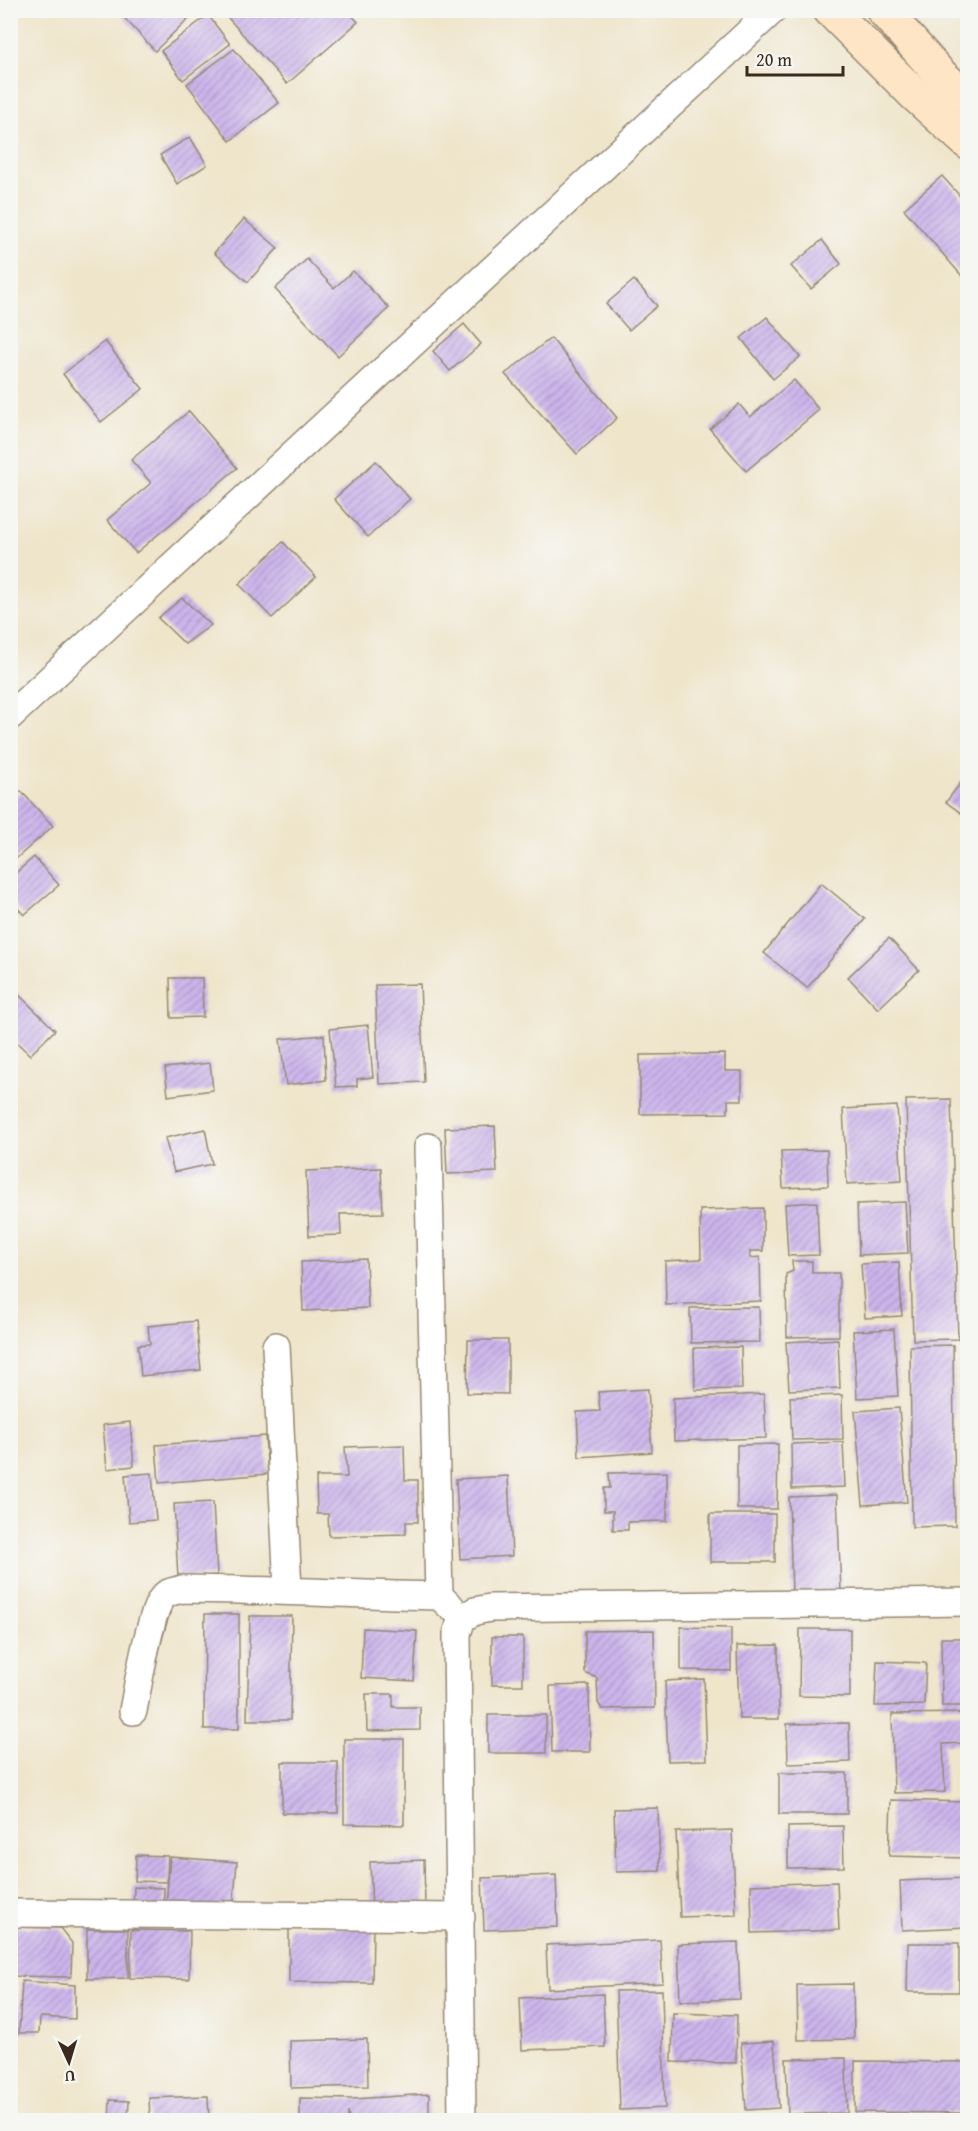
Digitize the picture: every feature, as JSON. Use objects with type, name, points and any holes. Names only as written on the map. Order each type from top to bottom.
[{"type":"main road","points":[[830,10],[916,96],[968,143]]},
{"type":"main road","points":[[883,10],[940,74],[968,99]]},
{"type":"street","points":[[10,716],[773,10]]},
{"type":"street","points":[[428,1147],[439,1596]]},
{"type":"street","points":[[276,1346],[288,1590]]},
{"type":"street","points":[[133,1711],[155,1612],[164,1595],[182,1590],[288,1590],[439,1596],[462,1618]]},
{"type":"street","points":[[462,2121],[457,1634],[462,1618],[475,1611],[490,1608],[968,1602]]},
{"type":"street","points":[[10,1913],[461,1917]]},
{"type":"building","points":[[117,10],[197,10],[155,51]]},
{"type":"building","points":[[221,10],[347,10],[358,22],[287,84]]},
{"type":"building","points":[[208,15],[230,44],[183,80],[161,51]]},
{"type":"building","points":[[234,49],[279,103],[230,141],[187,84]]},
{"type":"building","points":[[190,137],[207,165],[177,184],[160,155]]},
{"type":"building","points":[[942,176],[968,205],[968,283],[904,209]]},
{"type":"building","points":[[244,219],[278,248],[248,282],[214,253]]},
{"type":"building","points":[[822,240],[841,264],[811,289],[791,266]]},
{"type":"building","points":[[307,259],[334,288],[353,271],[389,308],[338,356],[275,289]]},
{"type":"building","points":[[634,280],[657,306],[629,330],[606,304]]},
{"type":"building","points":[[767,317],[800,357],[773,379],[741,338]]},
{"type":"building","points":[[464,324],[481,344],[450,371],[433,351]]},
{"type":"building","points":[[551,338],[617,418],[577,454],[505,374]]},
{"type":"building","points":[[105,341],[143,389],[101,422],[63,374]]},
{"type":"building","points":[[794,380],[819,410],[746,471],[710,429],[739,404],[750,417]]},
{"type":"building","points":[[189,411],[237,468],[136,553],[107,520],[151,483],[131,460]]},
{"type":"building","points":[[376,461],[410,499],[368,537],[334,499]]},
{"type":"building","points":[[283,542],[316,577],[272,618],[239,584]]},
{"type":"building","points":[[182,598],[211,625],[185,644],[158,618]]},
{"type":"building","points":[[968,773],[968,818],[946,802]]},
{"type":"building","points":[[21,791],[53,826],[10,864],[10,800]]},
{"type":"building","points":[[34,857],[59,885],[24,915],[10,900],[10,878]]},
{"type":"building","points":[[821,883],[865,919],[807,988],[764,953]]},
{"type":"building","points":[[889,938],[919,970],[878,1009],[848,977]]},
{"type":"building","points":[[170,978],[202,978],[203,1017],[171,1018]]},
{"type":"building","points":[[420,984],[424,1082],[379,1084],[375,985]]},
{"type":"building","points":[[10,986],[55,1030],[30,1055],[10,1036]]},
{"type":"building","points":[[368,1025],[373,1077],[357,1079],[357,1086],[336,1087],[330,1029]]},
{"type":"building","points":[[324,1035],[326,1080],[286,1085],[280,1039]]},
{"type":"building","points":[[725,1054],[725,1071],[742,1071],[742,1100],[728,1100],[728,1113],[640,1114],[640,1055]]},
{"type":"building","points":[[210,1063],[213,1090],[168,1096],[165,1068]]},
{"type":"building","points":[[951,1099],[958,1339],[913,1340],[906,1100]]},
{"type":"building","points":[[897,1106],[902,1181],[847,1184],[843,1109]]},
{"type":"building","points":[[495,1126],[497,1172],[447,1174],[445,1128]]},
{"type":"building","points":[[205,1129],[212,1164],[174,1172],[165,1138]]},
{"type":"building","points":[[827,1150],[828,1186],[783,1188],[781,1151]]},
{"type":"building","points":[[381,1168],[383,1213],[340,1214],[341,1235],[309,1236],[306,1171]]},
{"type":"building","points":[[817,1202],[819,1255],[788,1256],[785,1204]]},
{"type":"building","points":[[905,1202],[908,1253],[859,1255],[857,1204]]},
{"type":"building","points":[[763,1208],[763,1251],[750,1251],[750,1258],[760,1257],[761,1301],[666,1305],[665,1261],[701,1259],[700,1210]]},
{"type":"building","points":[[366,1259],[368,1308],[303,1311],[301,1262]]},
{"type":"building","points":[[792,1261],[812,1261],[812,1273],[839,1273],[839,1336],[787,1337],[786,1274],[793,1271]]},
{"type":"building","points":[[899,1262],[902,1316],[865,1318],[861,1264]]},
{"type":"building","points":[[759,1307],[760,1342],[691,1343],[690,1308]]},
{"type":"building","points":[[196,1321],[201,1370],[141,1376],[138,1345],[150,1344],[148,1326]]},
{"type":"building","points":[[894,1329],[898,1396],[857,1398],[853,1331]]},
{"type":"building","points":[[838,1339],[840,1388],[789,1390],[786,1342]]},
{"type":"building","points":[[468,1340],[508,1340],[508,1394],[467,1393]]},
{"type":"building","points":[[953,1345],[955,1526],[912,1527],[910,1346]]},
{"type":"building","points":[[741,1347],[742,1389],[695,1390],[694,1348]]},
{"type":"building","points":[[648,1389],[652,1452],[579,1457],[577,1412],[600,1411],[598,1392]]},
{"type":"building","points":[[764,1394],[766,1438],[674,1441],[673,1398]]},
{"type":"building","points":[[842,1395],[843,1439],[792,1440],[790,1397]]},
{"type":"building","points":[[899,1408],[907,1502],[863,1505],[855,1411]]},
{"type":"building","points":[[130,1422],[134,1466],[107,1469],[103,1425]]},
{"type":"building","points":[[265,1436],[268,1474],[159,1483],[156,1445]]},
{"type":"building","points":[[843,1442],[845,1487],[792,1489],[791,1444]]},
{"type":"building","points":[[778,1444],[777,1509],[737,1509],[737,1445]]},
{"type":"building","points":[[404,1445],[405,1480],[418,1480],[418,1522],[406,1522],[406,1534],[329,1536],[328,1514],[317,1514],[316,1477],[347,1477],[345,1447]]},
{"type":"building","points":[[667,1472],[667,1521],[628,1522],[628,1530],[613,1530],[613,1511],[604,1511],[604,1488],[610,1488],[609,1473]]},
{"type":"building","points":[[152,1473],[156,1520],[129,1522],[125,1475]]},
{"type":"building","points":[[508,1476],[512,1556],[460,1559],[456,1479]]},
{"type":"building","points":[[837,1495],[841,1592],[792,1594],[789,1497]]},
{"type":"building","points":[[213,1502],[217,1575],[178,1578],[174,1504]]},
{"type":"building","points":[[710,1514],[775,1514],[775,1562],[710,1562]]},
{"type":"building","points":[[205,1614],[239,1614],[239,1729],[204,1729]]},
{"type":"building","points":[[250,1616],[292,1616],[290,1720],[247,1720]]},
{"type":"building","points":[[681,1627],[731,1628],[731,1671],[681,1670]]},
{"type":"building","points":[[363,1628],[417,1631],[414,1681],[361,1678]]},
{"type":"building","points":[[800,1629],[850,1629],[850,1697],[799,1696]]},
{"type":"building","points":[[654,1630],[655,1708],[602,1709],[598,1703],[597,1678],[585,1673],[585,1631]]},
{"type":"building","points":[[492,1637],[523,1637],[523,1685],[492,1685]]},
{"type":"building","points":[[941,1638],[968,1638],[968,1706],[942,1706]]},
{"type":"building","points":[[778,1645],[779,1719],[739,1719],[737,1646]]},
{"type":"building","points":[[877,1661],[926,1663],[924,1705],[875,1706]]},
{"type":"building","points":[[704,1679],[707,1760],[668,1761],[665,1681]]},
{"type":"building","points":[[589,1685],[590,1752],[552,1752],[550,1686]]},
{"type":"building","points":[[366,1694],[393,1694],[393,1707],[420,1707],[420,1730],[367,1731]]},
{"type":"building","points":[[968,1713],[968,1743],[943,1744],[945,1792],[894,1793],[892,1714]]},
{"type":"building","points":[[488,1715],[546,1715],[546,1753],[488,1753]]},
{"type":"building","points":[[849,1723],[850,1762],[788,1764],[787,1724]]},
{"type":"building","points":[[344,1739],[404,1739],[404,1825],[344,1824]]},
{"type":"building","points":[[282,1762],[338,1762],[338,1813],[282,1813]]},
{"type":"building","points":[[779,1773],[847,1773],[847,1814],[779,1814]]},
{"type":"building","points":[[891,1800],[968,1802],[968,1858],[889,1856]]},
{"type":"building","points":[[658,1808],[660,1871],[616,1872],[614,1809]]},
{"type":"building","points":[[843,1826],[844,1867],[788,1868],[788,1827]]},
{"type":"building","points":[[732,1830],[736,1915],[680,1917],[676,1832]]},
{"type":"building","points":[[136,1855],[168,1856],[167,1882],[135,1881]]},
{"type":"building","points":[[170,1857],[237,1862],[233,1911],[166,1906]]},
{"type":"building","points":[[424,1860],[425,1908],[372,1910],[370,1862]]},
{"type":"building","points":[[556,1875],[558,1927],[484,1930],[482,1878]]},
{"type":"building","points":[[967,1878],[968,1927],[902,1930],[900,1881]]},
{"type":"building","points":[[837,1882],[839,1930],[752,1933],[751,1885]]},
{"type":"building","points":[[134,1887],[164,1888],[163,1909],[133,1908]]},
{"type":"building","points":[[10,1927],[60,1928],[72,1943],[71,1977],[10,1976]]},
{"type":"building","points":[[289,1928],[373,1928],[372,1983],[289,1982]]},
{"type":"building","points":[[87,1929],[128,1929],[128,1978],[87,1979]]},
{"type":"building","points":[[131,1930],[190,1931],[189,1979],[130,1978]]},
{"type":"building","points":[[660,1940],[663,1983],[548,1989],[546,1945]]},
{"type":"building","points":[[738,1942],[740,1999],[680,2001],[678,1944]]},
{"type":"building","points":[[908,1943],[959,1943],[959,1992],[907,1992]]},
{"type":"building","points":[[22,1981],[75,1985],[75,2019],[40,2017],[39,2033],[19,2033]]},
{"type":"building","points":[[853,1984],[854,2039],[798,2040],[797,1985]]},
{"type":"building","points":[[662,1990],[665,2108],[620,2110],[616,1991]]},
{"type":"building","points":[[603,1994],[605,2047],[522,2050],[520,1998]]},
{"type":"building","points":[[673,2013],[737,2015],[736,2063],[672,2062]]},
{"type":"building","points":[[367,2039],[368,2086],[291,2088],[290,2041]]},
{"type":"building","points":[[774,2041],[779,2108],[746,2110],[741,2043]]},
{"type":"building","points":[[846,2058],[847,2113],[788,2114],[786,2059]]},
{"type":"building","points":[[855,2061],[968,2062],[968,2113],[855,2112]]},
{"type":"building","points":[[429,2094],[429,2120],[349,2120],[348,2112],[348,2120],[300,2120],[300,2098],[353,2099]]},
{"type":"building","points":[[208,2096],[209,2120],[150,2120],[149,2098]]},
{"type":"building","points":[[110,2100],[129,2101],[128,2120],[109,2120]]}]
